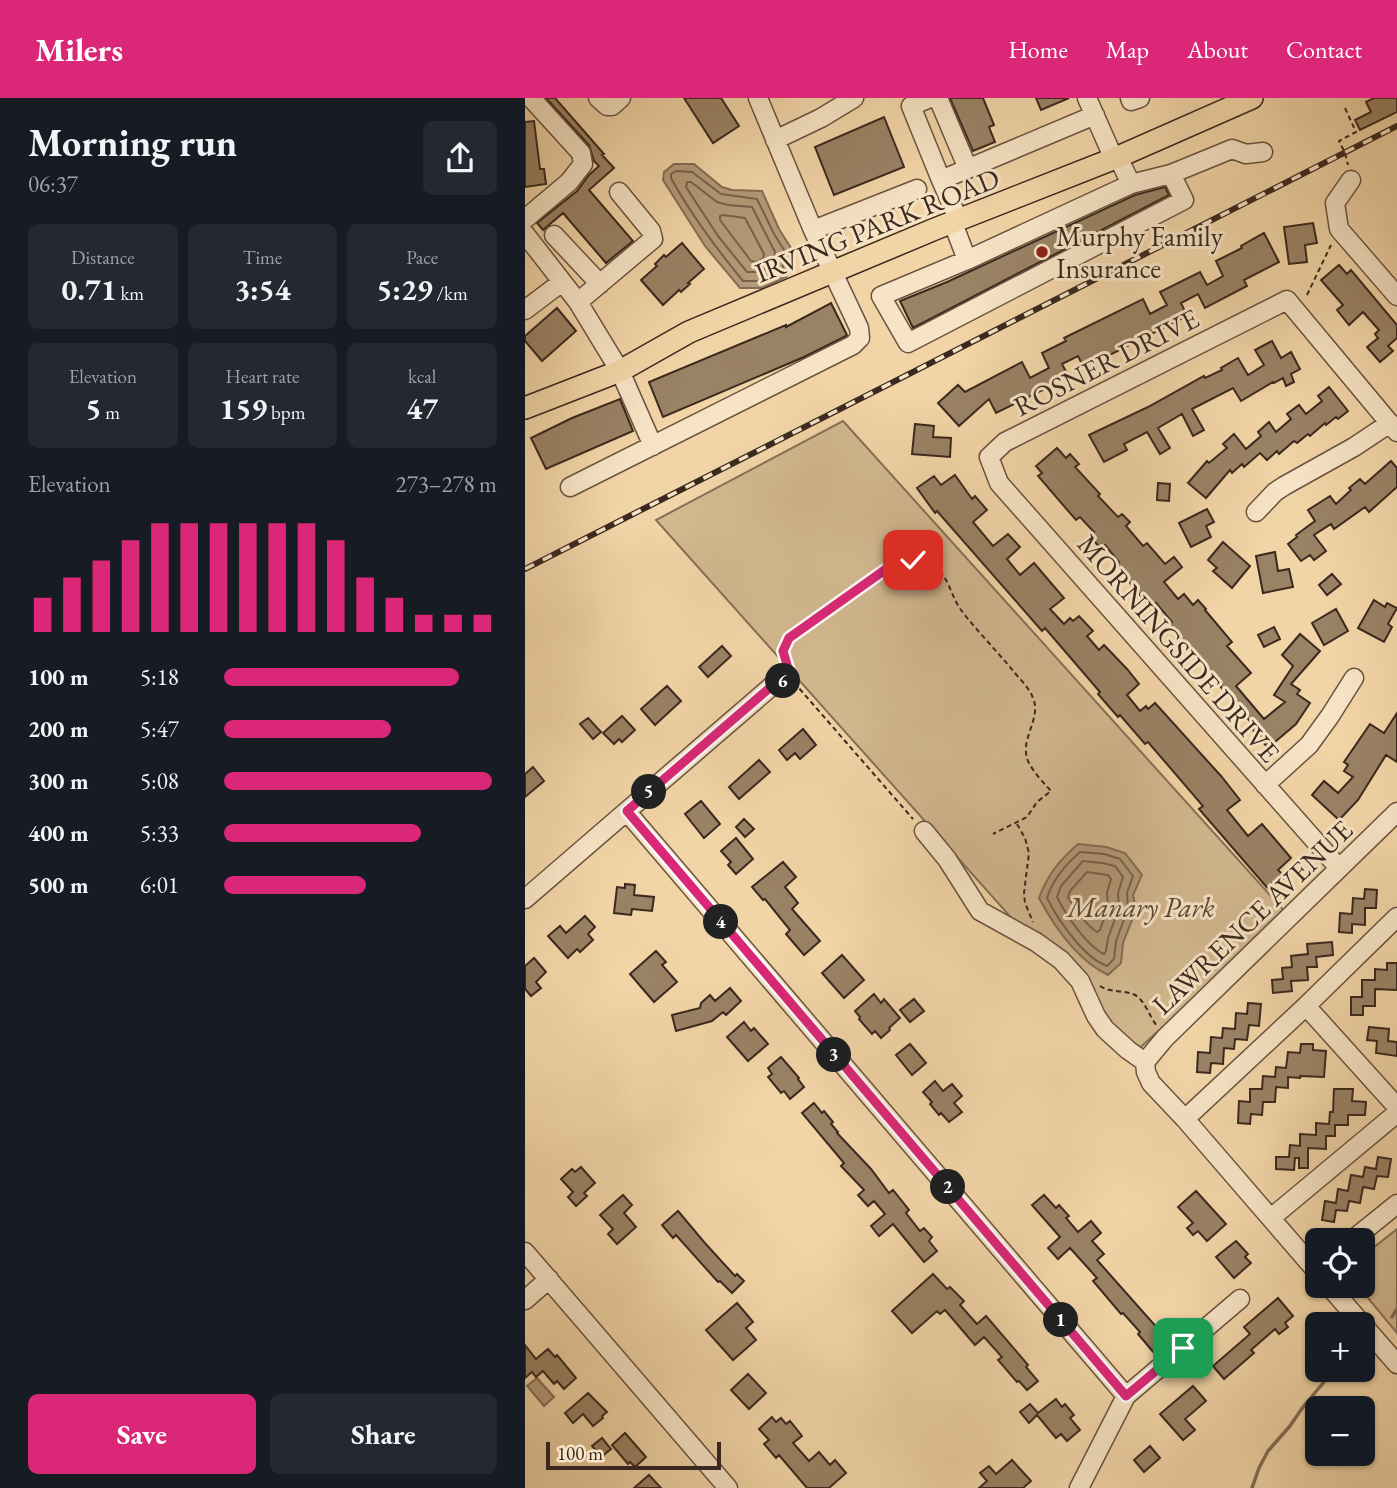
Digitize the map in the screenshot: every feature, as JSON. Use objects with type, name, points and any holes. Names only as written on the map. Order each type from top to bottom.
[{"type":"main road","name":"IRVING PARK ROAD","points":[[525,408],[619,371],[689,332],[1116,158],[1252,98]]},
{"type":"street","points":[[525,219],[569,182],[583,164],[580,153],[531,98]]},
{"type":"street","points":[[598,98],[607,106],[612,106],[621,98]]},
{"type":"street","points":[[775,139],[821,118],[854,98]]},
{"type":"street","points":[[930,98],[911,106],[941,180],[967,260]]},
{"type":"street","points":[[938,98],[968,169]]},
{"type":"street","points":[[1087,98],[1131,184]]},
{"type":"street","points":[[1130,98],[1131,101],[1140,98]]},
{"type":"street","points":[[570,487],[853,345],[860,338],[859,328],[832,273],[775,139],[763,100]]},
{"type":"street","points":[[941,180],[1095,115]]},
{"type":"street","points":[[1171,174],[1184,200],[908,343],[881,296],[967,260],[1131,184],[1171,174],[1232,149],[1246,154],[1263,152]]},
{"type":"street","points":[[1351,180],[1335,203],[1339,229],[1397,296]]},
{"type":"street","points":[[813,230],[917,189]]},
{"type":"street","points":[[578,302],[653,239],[652,231],[619,192]]},
{"type":"street","points":[[525,234],[578,302],[619,371],[653,446]]},
{"type":"street","points":[[554,235],[600,284]]},
{"type":"street","points":[[525,310],[562,282]]},
{"type":"street","name":"ROSNER DRIVE","points":[[989,457],[1005,442],[1287,300],[1393,428]]},
{"type":"street","points":[[1256,512],[1284,486],[1393,428]]},
{"type":"street","name":"MORNINGSIDE DRIVE","points":[[989,457],[999,483],[1339,868]]},
{"type":"street","points":[[1265,785],[1309,745],[1354,678]]},
{"type":"street","points":[[525,900],[773,685]]},
{"type":"street","points":[[627,811],[1126,1396]]},
{"type":"street","name":"LAWRENCE AVENUE","points":[[1145,1062],[1165,1038],[1397,812]]},
{"type":"street","points":[[924,831],[947,859],[979,911],[1036,942],[1061,960],[1080,981],[1105,1029],[1145,1062],[1151,1083],[1305,1256]]},
{"type":"street","points":[[1185,1119],[1395,924]]},
{"type":"street","points":[[1306,1006],[1397,1107]]},
{"type":"street","points":[[1271,1218],[1397,1113]]},
{"type":"street","points":[[1367,1228],[1397,1204]]},
{"type":"street","points":[[525,1300],[534,1268]]},
{"type":"street","points":[[534,1268],[727,1488]]},
{"type":"street","points":[[1079,1488],[1126,1396],[1240,1298]]},
{"type":"street","points":[[1339,1298],[1352,1312]]},
{"type":"street","points":[[1375,1339],[1397,1364]]},
{"type":"path","points":[[1345,108],[1356,132],[1339,141],[1346,156]]},
{"type":"path","points":[[1307,295],[1339,229]]},
{"type":"path","points":[[924,831],[791,678],[783,651],[789,638],[896,562],[913,560],[934,566],[942,573],[961,609],[1034,698],[1034,719],[1026,741],[1026,754],[1051,791],[1037,803],[1027,817],[993,834]]},
{"type":"path","points":[[773,685],[791,678]]},
{"type":"path","points":[[1016,823],[1025,838],[1029,853],[1024,893],[1025,903],[1034,924]]},
{"type":"path","points":[[1093,981],[1109,991],[1135,995],[1157,1027]]},
{"type":"green space","name":"Manary Park","points":[[843,421],[1287,914],[1133,1054],[656,520]]},
{"type":"green space","points":[[1397,1229],[1397,1333],[1368,1298],[1375,1298],[1375,1246]]},
{"type":"water","points":[[674,164],[694,164],[722,187],[762,191],[791,248],[790,271],[786,277],[762,288],[740,288],[705,246],[663,180],[664,172]]},
{"type":"water","points":[[1078,844],[1106,847],[1125,853],[1142,875],[1133,895],[1136,910],[1123,943],[1121,963],[1108,975],[1086,961],[1068,942],[1039,898],[1055,868]]},
{"type":"water","points":[[537,1378],[554,1397],[544,1406],[527,1386]]},
{"type":"building","points":[[546,98],[555,98],[614,168],[589,190],[633,241],[606,263],[563,213],[543,230],[537,223],[577,191],[599,166],[594,161],[589,145]]},
{"type":"building","points":[[684,98],[721,98],[739,126],[713,143]]},
{"type":"building","points":[[950,98],[983,98],[994,125],[989,127],[995,142],[973,151]]},
{"type":"building","points":[[1036,98],[1069,98],[1041,110]]},
{"type":"building","points":[[1374,98],[1397,98],[1397,112],[1360,130],[1355,120],[1371,112],[1366,102]]},
{"type":"building","points":[[884,117],[904,167],[834,195],[815,147]]},
{"type":"building","points":[[534,121],[540,169],[544,169],[546,184],[525,187],[525,122]]},
{"type":"building","points":[[1165,187],[1169,195],[913,328],[900,301],[1135,195]]},
{"type":"building","points":[[1313,223],[1317,243],[1305,245],[1307,262],[1289,264],[1284,227]]},
{"type":"building","points":[[1264,233],[1279,262],[1244,280],[1247,286],[1205,308],[1198,294],[1181,303],[1187,316],[1084,368],[1078,356],[1062,364],[1069,377],[996,413],[989,399],[959,426],[938,403],[958,385],[965,392],[1022,362],[1030,378],[1049,368],[1042,353],[1066,341],[1064,338],[1143,299],[1150,314],[1167,305],[1160,292],[1200,272],[1207,285],[1223,276],[1216,261]]},
{"type":"building","points":[[682,243],[704,269],[681,292],[679,290],[663,305],[641,280],[657,266],[655,264],[664,255],[666,257]]},
{"type":"building","points":[[1339,265],[1347,274],[1351,270],[1397,325],[1397,338],[1388,346],[1393,351],[1380,362],[1367,347],[1378,338],[1375,334],[1379,330],[1363,312],[1349,325],[1337,310],[1343,305],[1321,280]]},
{"type":"building","points":[[831,303],[846,336],[804,357],[663,417],[649,382],[786,327]]},
{"type":"building","points":[[557,308],[576,331],[542,361],[525,341],[525,336]]},
{"type":"building","points":[[1272,341],[1281,358],[1291,352],[1300,369],[1291,374],[1294,382],[1286,386],[1283,378],[1241,401],[1233,388],[1192,409],[1204,430],[1193,436],[1182,414],[1158,428],[1170,448],[1160,454],[1147,432],[1124,444],[1127,450],[1104,462],[1089,435],[1204,376],[1205,378],[1222,370],[1221,368],[1238,358],[1248,375],[1264,365],[1255,350]]},
{"type":"building","points":[[1329,387],[1348,411],[1338,419],[1336,417],[1326,425],[1325,423],[1310,436],[1308,434],[1297,443],[1294,441],[1267,460],[1260,453],[1244,467],[1242,464],[1232,473],[1230,470],[1206,498],[1188,483],[1207,461],[1209,463],[1227,448],[1223,444],[1234,434],[1246,449],[1261,436],[1258,432],[1269,422],[1276,432],[1291,419],[1287,414],[1299,405],[1306,414],[1322,401],[1318,396]]},
{"type":"building","points":[[620,399],[633,431],[546,469],[531,438]]},
{"type":"building","points":[[915,424],[934,426],[933,437],[951,438],[950,457],[912,454]]},
{"type":"building","points":[[1057,448],[1066,458],[1070,454],[1079,464],[1075,467],[1100,494],[1098,496],[1118,517],[1122,514],[1130,522],[1126,526],[1143,546],[1147,543],[1165,564],[1174,557],[1182,567],[1164,582],[1178,599],[1184,594],[1193,605],[1198,600],[1232,642],[1227,646],[1251,673],[1236,686],[1264,719],[1285,702],[1274,695],[1293,666],[1282,655],[1300,634],[1320,651],[1291,684],[1300,690],[1297,694],[1310,703],[1296,724],[1268,748],[1252,729],[1255,727],[1168,625],[1172,622],[1156,603],[1151,608],[1115,565],[1119,562],[1105,545],[1101,549],[1090,536],[1094,532],[1080,517],[1076,520],[1038,476],[1042,473],[1036,466]]},
{"type":"building","points":[[1391,461],[1397,468],[1397,487],[1369,512],[1365,507],[1334,529],[1331,524],[1314,535],[1326,551],[1314,560],[1310,555],[1301,561],[1288,544],[1315,521],[1308,510],[1330,496],[1336,504],[1360,479],[1365,484]]},
{"type":"building","points":[[955,475],[972,499],[975,496],[987,510],[973,522],[993,546],[1008,534],[1020,547],[1007,559],[1020,575],[1034,563],[1064,598],[1050,609],[1064,624],[1070,618],[1073,621],[1079,616],[1093,631],[1087,636],[1099,650],[1104,645],[1139,684],[1127,695],[1140,711],[1155,703],[1240,800],[1227,810],[1248,836],[1262,824],[1291,858],[1278,870],[1285,877],[1270,891],[1199,809],[1203,806],[1148,742],[1145,744],[1120,715],[1118,717],[1045,628],[1042,631],[937,511],[935,513],[917,488],[934,476],[941,485]]},
{"type":"building","points":[[1158,483],[1170,484],[1169,501],[1157,500]]},
{"type":"building","points":[[1207,509],[1214,522],[1206,526],[1211,537],[1191,547],[1179,523]]},
{"type":"building","points":[[1223,542],[1250,566],[1232,588],[1213,571],[1217,568],[1208,560]]},
{"type":"building","points":[[1275,552],[1278,571],[1289,569],[1293,587],[1263,593],[1256,556]]},
{"type":"building","points":[[1332,574],[1341,584],[1327,595],[1319,585]]},
{"type":"building","points":[[1374,600],[1385,607],[1387,603],[1397,608],[1388,624],[1392,627],[1384,642],[1358,628]]},
{"type":"building","points":[[1336,609],[1348,631],[1324,645],[1312,623]]},
{"type":"building","points":[[1274,627],[1280,639],[1264,647],[1258,635]]},
{"type":"building","points":[[722,646],[731,656],[708,677],[699,667]]},
{"type":"building","points":[[667,686],[681,701],[655,725],[641,709]]},
{"type":"building","points":[[1397,713],[1397,762],[1386,755],[1358,800],[1339,820],[1312,795],[1324,781],[1338,793],[1353,777],[1344,771],[1348,765],[1344,762],[1370,724],[1384,733]]},
{"type":"building","points":[[622,716],[635,730],[622,742],[619,739],[614,744],[603,733]]},
{"type":"building","points":[[588,718],[601,732],[593,739],[580,724]]},
{"type":"building","points":[[803,729],[816,745],[800,759],[795,753],[787,760],[779,750]]},
{"type":"building","points":[[759,760],[770,772],[739,799],[729,787]]},
{"type":"building","points":[[533,767],[544,781],[525,797],[525,774]]},
{"type":"building","points":[[701,801],[720,824],[704,838],[685,814]]},
{"type":"building","points":[[744,819],[754,829],[745,837],[736,827]]},
{"type":"building","points":[[736,838],[753,859],[736,874],[728,865],[731,862],[721,851]]},
{"type":"building","points":[[783,862],[796,877],[785,887],[798,903],[792,909],[820,941],[804,955],[786,934],[790,930],[752,887]]},
{"type":"building","points":[[625,884],[635,885],[634,895],[654,897],[652,911],[632,909],[631,915],[614,913],[617,887],[625,888]]},
{"type":"building","points":[[1365,889],[1377,890],[1376,908],[1365,908],[1365,925],[1352,924],[1352,933],[1339,932],[1340,913],[1352,914],[1353,898],[1364,899]]},
{"type":"building","points":[[585,916],[595,927],[588,934],[593,940],[580,952],[577,949],[568,958],[548,936],[560,926],[566,933]]},
{"type":"building","points":[[1332,942],[1333,955],[1316,957],[1317,967],[1307,967],[1308,980],[1291,981],[1292,991],[1273,993],[1272,980],[1283,979],[1282,968],[1292,967],[1291,956],[1308,954],[1307,944]]},
{"type":"building","points":[[656,951],[666,962],[662,965],[677,982],[654,1002],[630,974]]},
{"type":"building","points":[[842,955],[864,980],[844,998],[822,973]]},
{"type":"building","points":[[534,958],[546,972],[536,982],[541,988],[531,996],[525,989],[525,966]]},
{"type":"building","points":[[1387,963],[1397,963],[1397,990],[1375,989],[1375,1006],[1363,1006],[1363,1015],[1351,1015],[1351,997],[1362,997],[1362,980],[1375,980],[1375,969],[1387,970]]},
{"type":"building","points":[[730,988],[741,1001],[726,1015],[723,1012],[712,1021],[676,1031],[672,1015],[700,1008],[701,1003],[710,995],[715,1001]]},
{"type":"building","points":[[874,994],[881,1003],[884,999],[900,1018],[881,1038],[875,1031],[872,1034],[855,1011]]},
{"type":"building","points":[[914,999],[924,1011],[910,1022],[900,1010]]},
{"type":"building","points":[[1248,1003],[1261,1004],[1259,1026],[1249,1025],[1247,1040],[1235,1039],[1234,1049],[1224,1048],[1223,1064],[1211,1063],[1210,1073],[1197,1072],[1198,1052],[1210,1053],[1211,1037],[1222,1038],[1223,1028],[1235,1029],[1236,1013],[1247,1014]]},
{"type":"building","points":[[744,1022],[751,1031],[754,1028],[768,1044],[748,1061],[727,1037]]},
{"type":"building","points":[[1369,1027],[1389,1029],[1388,1041],[1397,1042],[1397,1056],[1376,1053],[1377,1041],[1367,1040]]},
{"type":"building","points":[[910,1044],[926,1063],[912,1075],[896,1055]]},
{"type":"building","points":[[1301,1044],[1313,1044],[1313,1050],[1326,1051],[1324,1077],[1288,1077],[1288,1088],[1276,1087],[1275,1102],[1263,1102],[1262,1115],[1251,1114],[1250,1124],[1238,1123],[1239,1101],[1250,1102],[1250,1089],[1262,1089],[1263,1076],[1275,1077],[1276,1067],[1286,1068],[1288,1052],[1300,1053]]},
{"type":"building","points":[[781,1057],[804,1087],[790,1099],[784,1091],[781,1093],[768,1077],[772,1074],[768,1068]]},
{"type":"building","points":[[935,1081],[943,1091],[952,1084],[962,1096],[954,1103],[962,1112],[949,1122],[941,1113],[939,1115],[923,1092]]},
{"type":"building","points":[[1334,1089],[1353,1089],[1352,1101],[1366,1102],[1365,1115],[1348,1115],[1348,1125],[1335,1125],[1335,1136],[1326,1136],[1326,1149],[1308,1148],[1308,1168],[1299,1168],[1299,1158],[1295,1158],[1294,1170],[1276,1169],[1276,1157],[1289,1157],[1290,1145],[1300,1146],[1300,1134],[1316,1135],[1316,1123],[1329,1124],[1330,1112],[1333,1112]]},
{"type":"building","points":[[814,1103],[822,1113],[824,1111],[833,1122],[831,1124],[837,1133],[871,1169],[889,1193],[893,1190],[909,1210],[906,1213],[920,1231],[924,1228],[932,1237],[929,1241],[937,1251],[924,1262],[893,1224],[879,1236],[871,1226],[885,1214],[874,1201],[868,1206],[858,1195],[864,1190],[841,1166],[844,1163],[802,1113]]},
{"type":"building","points":[[1378,1157],[1391,1159],[1388,1177],[1377,1176],[1374,1189],[1363,1187],[1360,1203],[1349,1201],[1347,1211],[1336,1210],[1334,1222],[1322,1220],[1325,1201],[1336,1203],[1338,1189],[1348,1191],[1351,1175],[1363,1177],[1365,1167],[1376,1169]]},
{"type":"building","points":[[581,1167],[595,1183],[584,1193],[587,1196],[576,1206],[568,1197],[573,1192],[561,1179],[572,1169],[575,1172]]},
{"type":"building","points":[[1196,1191],[1226,1224],[1207,1241],[1198,1231],[1193,1235],[1187,1228],[1193,1223],[1178,1207]]},
{"type":"building","points":[[623,1195],[632,1205],[624,1213],[636,1227],[617,1244],[608,1234],[613,1229],[600,1215]]},
{"type":"building","points":[[1044,1195],[1056,1208],[1059,1205],[1078,1232],[1091,1221],[1101,1233],[1092,1241],[1104,1254],[1097,1260],[1159,1330],[1161,1328],[1172,1340],[1155,1354],[1138,1334],[1140,1332],[1093,1281],[1097,1278],[1070,1248],[1058,1259],[1048,1248],[1060,1237],[1032,1205]]},
{"type":"building","points":[[678,1211],[735,1276],[737,1274],[744,1281],[732,1293],[718,1282],[676,1235],[673,1238],[662,1225]]},
{"type":"building","points":[[1236,1241],[1248,1254],[1245,1257],[1251,1263],[1234,1278],[1216,1257]]},
{"type":"building","points":[[933,1274],[947,1289],[950,1287],[964,1301],[960,1305],[977,1324],[986,1316],[1028,1365],[1026,1367],[1038,1381],[1027,1390],[998,1360],[1002,1357],[984,1337],[975,1345],[945,1310],[940,1314],[937,1311],[912,1333],[892,1311]]},
{"type":"building","points":[[1278,1298],[1293,1316],[1285,1323],[1288,1327],[1279,1334],[1275,1329],[1251,1350],[1254,1353],[1224,1379],[1213,1366],[1250,1334],[1244,1327]]},
{"type":"building","points":[[737,1303],[753,1322],[746,1328],[756,1340],[733,1360],[706,1330]]},
{"type":"building","points":[[525,1345],[536,1359],[548,1349],[555,1357],[557,1355],[576,1378],[564,1389],[557,1381],[554,1384],[543,1371],[536,1377],[532,1372],[525,1378]]},
{"type":"building","points":[[748,1374],[766,1393],[749,1409],[731,1390]]},
{"type":"building","points":[[1193,1386],[1206,1401],[1185,1419],[1195,1430],[1183,1440],[1160,1414]]},
{"type":"building","points":[[588,1393],[607,1412],[593,1426],[583,1414],[573,1423],[565,1413]]},
{"type":"building","points":[[1056,1399],[1062,1407],[1065,1404],[1074,1415],[1070,1418],[1080,1430],[1067,1441],[1061,1434],[1056,1438],[1037,1415],[1029,1423],[1020,1412],[1030,1404],[1038,1413]]},
{"type":"building","points":[[772,1417],[776,1422],[781,1418],[786,1424],[790,1421],[802,1436],[793,1443],[809,1461],[819,1452],[830,1465],[835,1460],[846,1473],[829,1488],[807,1488],[779,1455],[776,1458],[764,1444],[769,1440],[759,1429]]},
{"type":"building","points":[[625,1433],[646,1457],[635,1467],[630,1462],[628,1464],[612,1445]]},
{"type":"building","points":[[602,1438],[611,1449],[601,1457],[592,1446]]},
{"type":"building","points":[[1150,1446],[1160,1458],[1144,1472],[1134,1460]]},
{"type":"building","points":[[1012,1460],[1031,1481],[1023,1488],[979,1488],[987,1481],[980,1473],[989,1466],[996,1474]]},
{"type":"building","points":[[649,1475],[661,1488],[634,1488]]},
{"type":"waterway","points":[[1392,1317],[1397,1309]]},
{"type":"waterway","points":[[1252,1488],[1268,1451],[1324,1382]]},
{"type":"railway","points":[[525,569],[1397,126]]},
{"type":"place","name":"Murphy Family Insurance","points":[[1042,252]]},
{"type":"route","points":[[913,560],[896,562],[789,638],[783,651],[791,678],[773,685],[627,811],[1126,1396],[1183,1348]]}]
